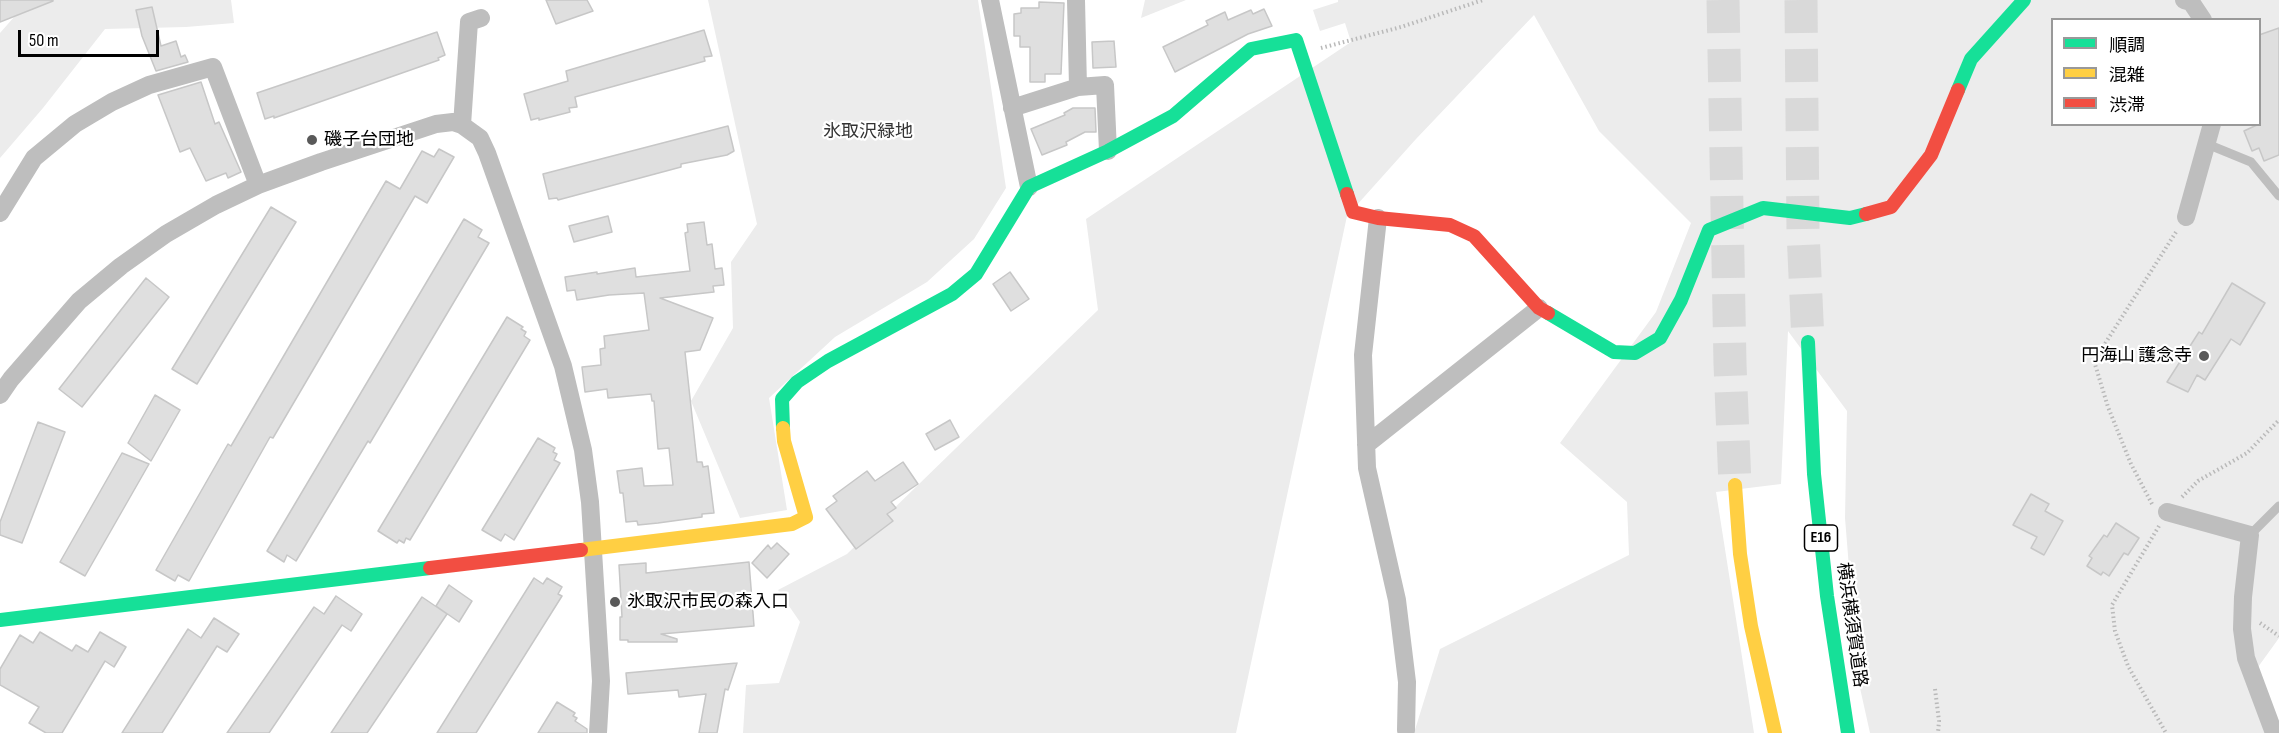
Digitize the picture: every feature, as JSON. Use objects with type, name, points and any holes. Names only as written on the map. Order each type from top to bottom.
[{"type":"main road","points":[[0,620],[792,524],[806,517],[784,441],[782,399],[797,382],[828,361],[952,294],[976,274],[1029,188],[1041,180],[1108,151],[1173,116],[1251,50],[1296,40],[1353,212],[1378,218],[1450,225],[1474,236],[1539,308],[1614,352],[1635,353],[1660,338],[1681,300],[1709,230],[1763,208],[1850,218],[1892,207],[1931,155],[1971,59],[2024,0]]},
{"type":"main road","name":"横浜横須賀道路","points":[[1808,342],[1815,485],[1827,596],[1848,733]]},
{"type":"main road","points":[[1735,485],[1740,554],[1751,626],[1775,733]]},
{"type":"street","points":[[990,0],[1029,188]]},
{"type":"street","points":[[1076,0],[1078,87]]},
{"type":"street","points":[[2184,0],[2192,2],[2202,18]]},
{"type":"street","points":[[462,125],[469,22],[481,18]]},
{"type":"street","points":[[0,213],[34,158],[75,124],[112,102],[149,85],[213,67],[258,185]]},
{"type":"street","points":[[1012,108],[1078,87],[1105,86],[1108,151]]},
{"type":"street","points":[[0,395],[5,375],[79,301],[121,266],[166,234],[216,205],[258,185],[436,124],[453,122],[462,125],[480,138],[487,153],[563,366],[583,450],[590,501],[601,681],[598,733]]},
{"type":"street","points":[[2186,217],[2212,126]]},
{"type":"street","points":[[1378,218],[1363,355],[1367,468],[1397,600],[1407,682],[1406,730]]},
{"type":"street","points":[[1366,445],[1539,308]]},
{"type":"street","points":[[2167,513],[2250,535],[2242,629],[2247,658],[2274,733]]},
{"type":"lane","points":[[2207,144],[2251,162],[2279,196]]},
{"type":"lane","points":[[2250,535],[2279,506]]},
{"type":"path","points":[[1324,48],[1401,27],[1484,0]]},
{"type":"path","points":[[2167,513],[2153,507],[2131,464],[2108,406],[2094,361],[2186,217]]},
{"type":"path","points":[[2166,733],[2128,666],[2115,631],[2112,605],[2167,513],[2198,481],[2247,453],[2279,420]]},
{"type":"path","points":[[1935,689],[1939,721],[1938,733]]},
{"type":"green space","points":[[29,0],[231,0],[234,23],[105,29],[0,158],[0,33]]},
{"type":"green space","name":"氷取沢緑地","points":[[708,0],[978,0],[1006,188],[974,239],[927,282],[835,337],[769,398],[787,510],[740,518],[691,401],[733,328],[731,262],[757,224]]},
{"type":"green space","points":[[1145,0],[1186,0],[1141,18]]},
{"type":"green space","points":[[1338,0],[2279,0],[2279,638],[2253,674],[2266,733],[1870,733],[1858,679],[1845,518],[1847,411],[1788,331],[1781,484],[1716,492],[1754,733],[1414,733],[1440,649],[1629,555],[1627,502],[1560,443],[1656,312],[1691,223],[1599,131],[1534,15],[1416,139],[1347,216],[1236,733],[743,733],[746,685],[779,683],[800,622],[778,590],[847,554],[1098,310],[1086,219],[1351,42],[1345,23],[1320,31],[1313,10],[1338,2]]},
{"type":"building","points":[[0,0],[53,0],[53,1],[0,22]]},
{"type":"building","points":[[546,0],[587,0],[593,11],[556,24]]},
{"type":"building","points":[[1039,2],[1064,3],[1061,74],[1045,74],[1045,82],[1030,82],[1030,47],[1020,47],[1020,36],[1014,36],[1014,14],[1021,13],[1021,8],[1039,8]]},
{"type":"building","points":[[152,7],[161,46],[176,41],[181,57],[185,55],[188,62],[156,71],[142,36],[136,10]]},
{"type":"building","points":[[1264,9],[1272,26],[1248,34],[1175,72],[1163,47],[1208,25],[1206,21],[1225,12],[1228,20],[1251,10],[1253,14]]},
{"type":"building","points":[[2279,28],[2279,155],[2264,161],[2259,148],[2252,151],[2244,131],[2261,126],[2261,34]]},
{"type":"building","points":[[704,30],[712,56],[704,57],[705,61],[575,97],[577,107],[569,108],[570,112],[531,120],[524,94],[568,81],[566,71]]},
{"type":"building","points":[[437,32],[445,55],[438,58],[439,60],[274,118],[274,116],[265,119],[257,93]]},
{"type":"building","points":[[1114,41],[1116,67],[1093,68],[1092,42]]},
{"type":"building","points":[[201,82],[215,124],[219,122],[241,172],[228,178],[226,173],[206,181],[190,148],[180,152],[158,95]]},
{"type":"building","points":[[1073,108],[1095,108],[1096,132],[1085,132],[1066,142],[1067,145],[1042,155],[1031,129],[1065,115],[1064,113]]},
{"type":"building","points":[[728,126],[734,151],[727,155],[681,164],[681,167],[558,200],[557,198],[549,199],[543,174]]},
{"type":"building","points":[[439,149],[454,157],[427,203],[415,196],[273,438],[270,437],[189,581],[178,575],[175,581],[156,570],[228,444],[231,446],[386,181],[400,189],[422,151],[434,157]]},
{"type":"building","points":[[271,207],[296,222],[197,384],[172,369]]},
{"type":"building","points":[[608,216],[612,232],[574,242],[569,226]]},
{"type":"building","points":[[464,219],[482,230],[478,237],[489,243],[370,443],[368,441],[296,561],[287,555],[284,562],[267,551]]},
{"type":"building","points":[[704,222],[707,245],[712,244],[715,269],[722,268],[724,285],[713,286],[714,292],[660,298],[713,318],[700,350],[685,352],[697,462],[702,462],[703,467],[708,466],[714,513],[702,514],[702,517],[638,525],[637,521],[626,522],[623,493],[620,493],[617,471],[642,468],[644,486],[673,485],[669,448],[658,449],[654,401],[652,401],[651,394],[608,398],[607,389],[585,392],[582,367],[601,365],[600,349],[605,348],[604,336],[649,330],[644,293],[577,300],[575,290],[567,291],[565,277],[635,268],[636,277],[690,271],[685,233],[688,232],[687,224]]},
{"type":"building","points":[[1010,272],[1029,299],[1011,311],[993,284]]},
{"type":"building","points":[[146,278],[169,297],[82,407],[59,389]]},
{"type":"building","points":[[2232,283],[2265,303],[2240,345],[2231,339],[2205,380],[2197,375],[2188,392],[2167,382],[2199,332],[2202,334]]},
{"type":"building","points":[[507,317],[523,327],[521,329],[526,332],[524,336],[530,340],[410,540],[406,538],[404,543],[399,540],[397,543],[378,531]]},
{"type":"building","points":[[155,395],[180,410],[151,461],[128,443]]},
{"type":"building","points":[[950,420],[959,437],[935,450],[926,434]]},
{"type":"building","points":[[38,422],[65,432],[22,543],[0,535],[0,522]]},
{"type":"building","points":[[538,438],[555,448],[553,452],[557,454],[554,460],[560,463],[514,540],[505,534],[501,541],[482,530]]},
{"type":"building","points":[[122,453],[149,464],[85,576],[60,562]]},
{"type":"building","points":[[903,462],[918,484],[891,502],[896,508],[887,514],[893,521],[856,549],[826,509],[837,501],[833,496],[867,471],[875,481]]},
{"type":"building","points":[[2031,494],[2049,504],[2045,511],[2063,521],[2044,555],[2031,548],[2037,537],[2013,525]]},
{"type":"building","points":[[2116,523],[2139,538],[2128,555],[2124,553],[2109,576],[2103,572],[2101,575],[2087,566],[2092,558],[2089,556],[2104,535],[2107,537]]},
{"type":"building","points":[[777,543],[789,554],[767,578],[752,563],[768,545],[771,549]]},
{"type":"building","points":[[749,562],[754,626],[661,634],[677,639],[677,642],[620,640],[620,617],[622,617],[619,565],[646,563],[646,573]]},
{"type":"building","points":[[534,578],[543,584],[547,578],[562,587],[558,594],[562,596],[476,733],[437,733]]},
{"type":"building","points":[[449,585],[472,601],[459,622],[436,606]]},
{"type":"building","points":[[336,596],[362,614],[351,631],[342,625],[269,733],[227,733],[314,607],[324,614]]},
{"type":"building","points":[[422,597],[447,614],[367,733],[331,733]]},
{"type":"building","points":[[214,618],[239,634],[227,652],[217,646],[162,733],[122,733],[188,629],[201,638]]},
{"type":"building","points":[[40,632],[72,651],[76,645],[88,652],[100,632],[126,647],[114,667],[105,661],[62,733],[46,733],[29,723],[39,707],[0,685],[0,669],[20,635],[33,643]]},
{"type":"building","points":[[737,663],[728,690],[725,689],[717,733],[699,733],[706,694],[679,697],[678,690],[628,694],[626,673]]},
{"type":"building","points":[[557,702],[575,713],[573,716],[577,718],[575,721],[587,729],[587,733],[538,733]]},
{"type":"tunnel","points":[[1723,0],[1730,364],[1735,485]]},
{"type":"tunnel","points":[[1801,0],[1803,231],[1808,342]]},
{"type":"traffic: fast","points":[[1958,90],[1971,59],[2024,0]]},
{"type":"traffic: fast","points":[[783,428],[782,399],[797,382],[828,361],[952,294],[976,274],[1029,187],[1108,151],[1173,116],[1251,49],[1296,40],[1347,194]]},
{"type":"traffic: fast","points":[[1548,313],[1614,352],[1635,353],[1660,338],[1681,300],[1709,230],[1763,208],[1850,218],[1866,214]]},
{"type":"traffic: fast","points":[[1808,342],[1814,474],[1827,596],[1848,733]]},
{"type":"traffic: fast","points":[[0,620],[430,568]]},
{"type":"traffic: slow","points":[[581,550],[792,524],[806,517],[784,441],[783,428]]},
{"type":"traffic: slow","points":[[1735,485],[1740,554],[1751,626],[1775,733]]},
{"type":"traffic: jam","points":[[1866,214],[1891,207],[1931,155],[1958,90]]},
{"type":"traffic: jam","points":[[1347,194],[1353,212],[1378,218],[1450,225],[1474,236],[1539,308],[1548,313]]},
{"type":"traffic: jam","points":[[430,568],[581,550]]},
{"type":"place","name":"磯子台団地","points":[[312,140]]},
{"type":"place","name":"円海山 護念寺","points":[[2204,356]]},
{"type":"place","name":"氷取沢市民の森入口","points":[[615,602]]}]
